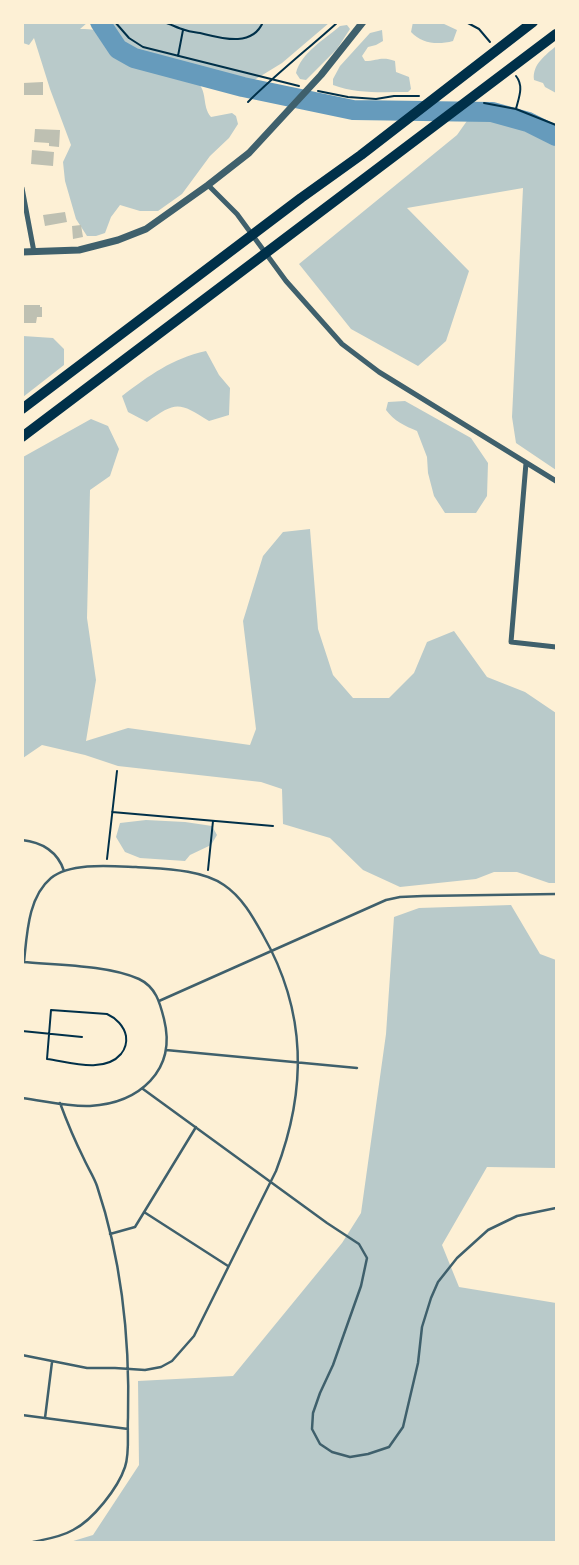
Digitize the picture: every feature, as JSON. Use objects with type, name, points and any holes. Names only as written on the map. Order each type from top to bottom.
[{"type":"highway","points":[[22,409],[301,198],[361,155],[533,22]]},
{"type":"highway","points":[[22,437],[556,34]]},
{"type":"street","points":[[22,252],[79,250],[118,240],[146,229],[249,153],[321,75],[363,22]]},
{"type":"street","points":[[208,185],[237,214],[286,281],[342,344],[379,372],[556,481]]},
{"type":"street","points":[[22,188],[34,252]]},
{"type":"street","points":[[526,463],[511,642],[556,647]]},
{"type":"lane","points":[[22,840],[30,840],[50,849],[59,858],[64,871]]},
{"type":"lane","points":[[22,1098],[82,1106],[102,1104],[125,1098],[153,1080],[160,1070],[166,1050],[166,1026],[159,1000],[150,986],[139,979],[105,969],[23,962],[30,913],[38,895],[51,878],[64,871],[88,867],[159,868],[207,877],[224,885],[242,902],[272,950],[280,967],[295,1014],[298,1063],[294,1113],[286,1146],[276,1171],[194,1336],[172,1361],[161,1367],[145,1370],[128,1370],[87,1368],[22,1355]]},
{"type":"lane","points":[[159,1000],[191,988],[386,900],[400,897],[556,894]]},
{"type":"lane","points":[[166,1050],[357,1068]]},
{"type":"lane","points":[[143,1088],[270,1182],[359,1244],[367,1258],[361,1286],[313,1413],[312,1429],[320,1444],[332,1452],[350,1457],[368,1454],[389,1447],[403,1428],[418,1363],[422,1327],[431,1298],[438,1282],[456,1258],[488,1230],[518,1216],[556,1208]]},
{"type":"lane","points":[[33,1542],[53,1538],[74,1530],[95,1513],[115,1486],[125,1466],[128,1429],[125,1307],[110,1234],[97,1185],[60,1103]]},
{"type":"lane","points":[[110,1234],[135,1227],[196,1127]]},
{"type":"lane","points":[[144,1212],[228,1266]]},
{"type":"lane","points":[[44,1418],[52,1362]]},
{"type":"lane","points":[[22,1415],[128,1429]]},
{"type":"path","points":[[115,22],[129,38],[143,47],[300,86]]},
{"type":"path","points":[[163,22],[183,30],[221,39],[235,40],[259,31],[263,22]]},
{"type":"path","points":[[248,102],[272,78],[286,69],[338,22]]},
{"type":"path","points":[[178,56],[183,30]]},
{"type":"path","points":[[314,90],[348,97],[422,96]]},
{"type":"path","points":[[484,103],[516,109],[556,125]]},
{"type":"path","points":[[106,866],[117,771]]},
{"type":"path","points":[[112,812],[273,826]]},
{"type":"path","points":[[207,877],[214,821]]},
{"type":"path","points":[[51,1010],[107,1014],[118,1021],[124,1029],[127,1042],[123,1052],[115,1060],[105,1064],[86,1065],[47,1059],[49,1034],[51,1010]]},
{"type":"path","points":[[22,1031],[82,1037]]},
{"type":"shaded area","points":[[413,22],[442,23],[457,30],[453,41],[431,43],[420,39],[411,32]]},
{"type":"shaded area","points":[[23,23],[87,23],[80,29],[98,31],[111,50],[132,65],[195,80],[204,93],[206,108],[211,117],[232,113],[236,116],[238,124],[229,138],[210,156],[182,194],[158,211],[140,211],[120,205],[111,217],[105,233],[87,236],[76,219],[65,181],[63,162],[71,145],[50,89],[34,38],[29,45],[23,43]]},
{"type":"shaded area","points":[[105,23],[329,23],[282,63],[251,82],[139,52],[121,42]]},
{"type":"shaded area","points":[[347,25],[350,29],[337,49],[306,80],[300,79],[296,73],[308,53],[340,26]]},
{"type":"shaded area","points":[[382,30],[383,41],[368,47],[362,56],[365,61],[383,59],[395,61],[396,72],[409,77],[411,89],[408,92],[370,92],[351,90],[333,85],[333,79],[340,66],[370,33]]},
{"type":"shaded area","points":[[556,46],[556,93],[545,87],[543,83],[534,80],[534,74],[537,65],[544,56]]},
{"type":"shaded area","points":[[479,115],[494,115],[534,128],[541,139],[556,146],[556,470],[516,443],[512,417],[523,188],[407,208],[469,271],[446,341],[418,366],[351,329],[299,264],[457,135],[469,118]]},
{"type":"shaded area","points":[[23,336],[53,338],[64,349],[64,365],[23,397]]},
{"type":"shaded area","points":[[206,351],[219,375],[230,388],[229,415],[209,421],[191,410],[178,406],[165,410],[147,422],[128,412],[122,396],[171,363]]},
{"type":"shaded area","points":[[405,401],[471,438],[488,463],[487,496],[476,513],[445,513],[434,496],[428,473],[427,457],[417,431],[396,420],[386,410],[388,402]]},
{"type":"shaded area","points":[[91,419],[108,426],[119,449],[110,476],[90,490],[87,618],[96,680],[86,741],[128,728],[250,745],[256,729],[243,621],[263,556],[283,532],[310,529],[318,629],[333,675],[353,698],[389,698],[414,673],[427,642],[454,631],[487,677],[525,692],[556,713],[556,883],[549,883],[517,872],[494,872],[476,879],[400,887],[363,870],[330,838],[283,824],[282,789],[261,782],[118,766],[85,755],[42,745],[23,758],[23,457]]},
{"type":"shaded area","points":[[146,820],[185,822],[212,826],[217,835],[211,845],[190,855],[185,861],[140,858],[125,852],[116,837],[120,823]]},
{"type":"shaded area","points":[[511,905],[540,954],[556,960],[556,1168],[487,1167],[442,1245],[459,1287],[556,1303],[556,1542],[70,1542],[93,1535],[139,1465],[138,1381],[233,1376],[342,1243],[361,1213],[386,1034],[394,917],[419,908]]},
{"type":"building","points":[[43,82],[43,95],[24,95],[23,83]]},
{"type":"building","points":[[35,129],[60,130],[59,147],[49,146],[49,143],[34,142]]},
{"type":"building","points":[[32,150],[54,152],[53,166],[31,164]]},
{"type":"building","points":[[65,212],[67,222],[45,226],[43,215]]},
{"type":"building","points":[[81,225],[83,237],[73,239],[72,226]]},
{"type":"building","points":[[22,305],[40,305],[42,307],[42,317],[37,317],[36,323],[22,323]]},
{"type":"waterway","points":[[100,22],[118,49],[134,58],[243,87],[353,110],[492,112],[528,122],[556,136]]}]
